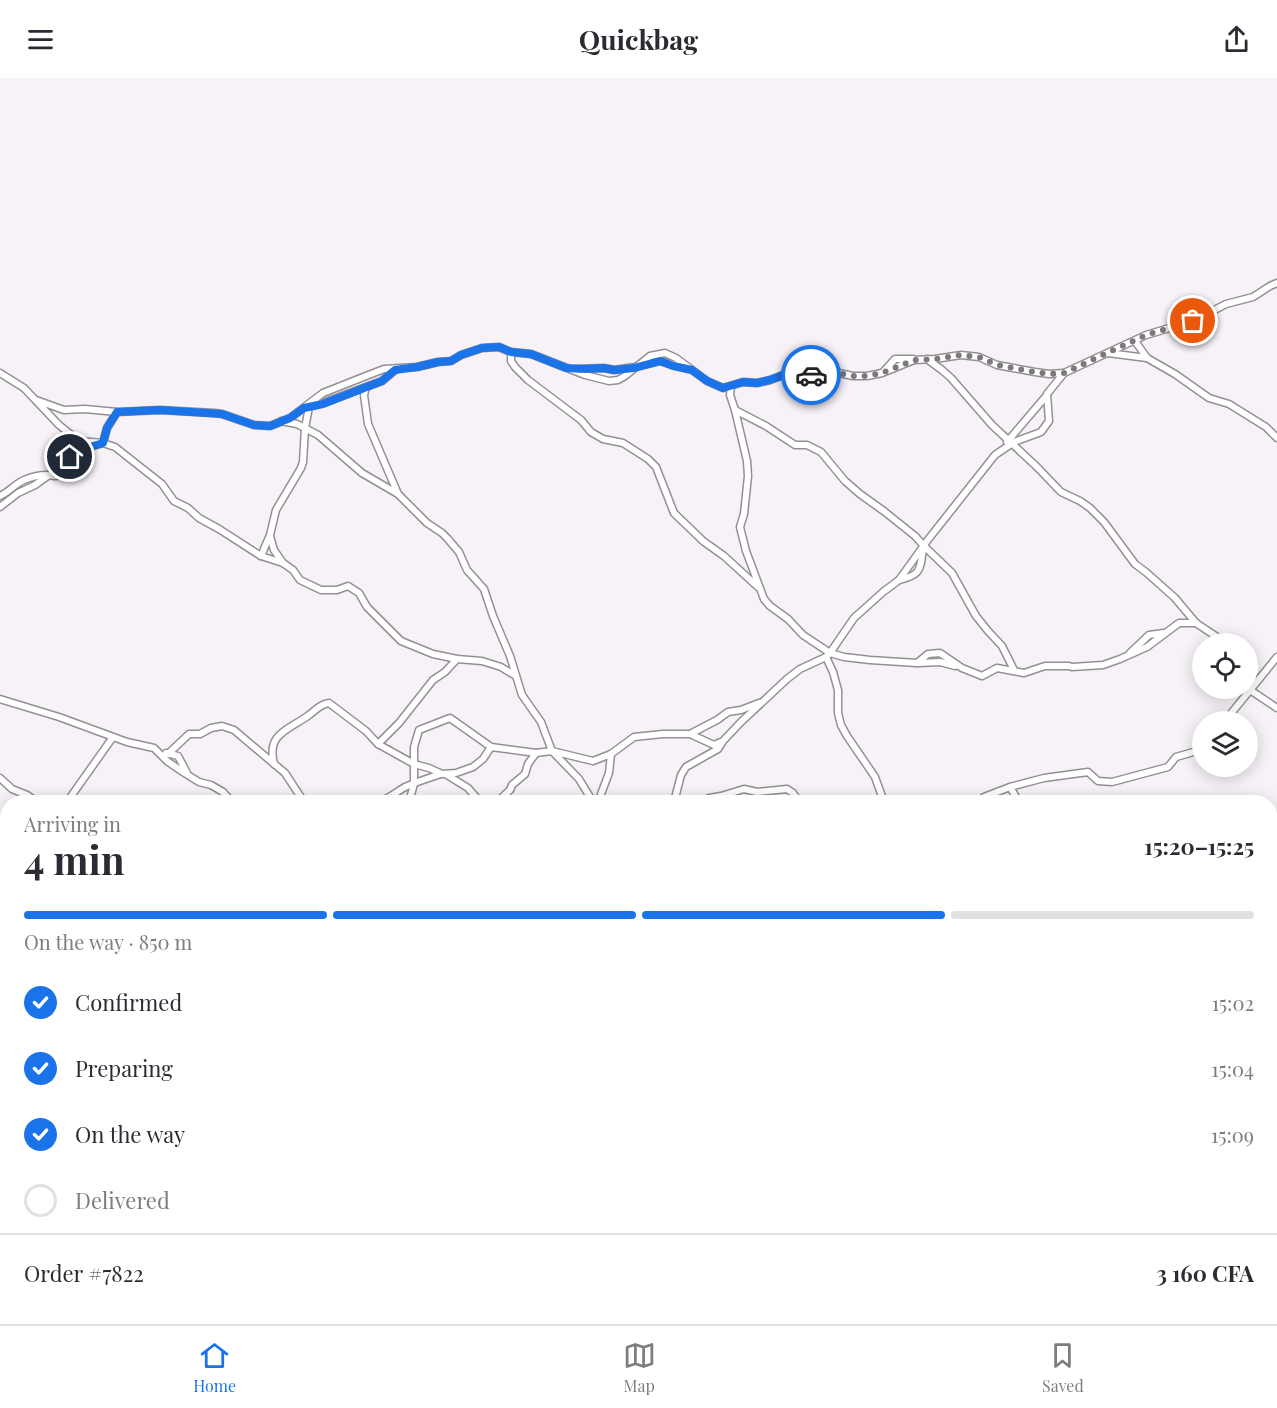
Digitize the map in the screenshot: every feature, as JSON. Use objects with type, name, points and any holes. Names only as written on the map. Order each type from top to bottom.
[{"type":"street","points":[[36,400],[64,410],[117,412],[160,410],[222,414],[254,425],[270,426],[307,408],[323,393],[384,369],[395,370],[451,361],[482,348],[499,347],[511,352],[531,354],[585,375],[609,381],[625,376],[650,356],[665,353],[676,358],[707,381],[723,388],[743,382],[757,383],[786,374],[839,373],[867,376],[882,373],[914,360],[961,355],[979,357],[997,365],[1035,372],[1064,373],[1146,335],[1193,321],[1226,304],[1253,297],[1277,283]]},
{"type":"street","points":[[1135,340],[1147,358],[1209,398],[1229,404],[1266,427],[1277,438]]},
{"type":"street","points":[[511,352],[511,361],[515,368],[581,420],[591,432],[603,439],[623,442],[648,459],[656,467],[674,513],[703,542],[724,556],[760,588]]},
{"type":"street","points":[[1107,353],[1147,358]]},
{"type":"street","points":[[926,359],[951,378],[992,425],[1061,492],[1080,501],[1097,515],[1135,564],[1175,598],[1196,623],[1210,633]]},
{"type":"street","points":[[566,368],[614,370],[634,368]]},
{"type":"street","points":[[307,408],[382,381],[395,370]]},
{"type":"street","points":[[0,373],[24,388],[59,425],[79,441],[103,443],[114,447],[149,472],[162,484],[174,501],[261,556],[284,563]]},
{"type":"street","points":[[676,795],[681,775],[686,767],[718,749],[723,741],[787,679],[800,669],[828,655],[854,618],[899,580],[996,455],[1010,442],[1064,373]]},
{"type":"street","points":[[366,387],[364,395],[368,424],[398,494]]},
{"type":"street","points":[[731,387],[730,395],[747,461],[748,476],[744,514],[740,527],[746,551],[764,599],[828,655],[917,663],[928,654],[940,653],[962,668],[982,676],[997,668],[1024,673],[1046,666],[1072,667],[1103,664],[1147,647],[1179,624],[1196,623]]},
{"type":"street","points":[[1010,442],[1041,432],[1049,422],[1047,394]]},
{"type":"street","points":[[261,556],[270,535],[276,510],[303,462],[307,408]]},
{"type":"street","points":[[735,410],[766,426],[795,446],[807,445],[821,452],[860,495],[915,536],[952,573],[976,616],[1002,646],[1014,670]]},
{"type":"street","points":[[103,443],[107,428],[117,412]]},
{"type":"street","points":[[281,421],[297,424],[318,435],[362,473],[398,494],[427,523],[442,533],[459,552],[467,570],[484,589],[522,695],[541,722],[552,751],[579,779],[589,795]]},
{"type":"street","points":[[69,433],[72,445],[70,457]]},
{"type":"street","points":[[0,507],[18,493],[49,475],[77,451],[103,443]]},
{"type":"street","points":[[0,496],[22,481],[49,475]]},
{"type":"street","points":[[270,535],[274,550],[300,580],[321,590],[337,590],[348,586],[359,593],[367,607],[400,641],[433,654],[482,661],[501,667],[516,676]]},
{"type":"street","points":[[899,580],[912,577],[917,573],[924,546]]},
{"type":"street","points":[[828,655],[838,690],[838,713],[841,725],[875,777],[881,795]]},
{"type":"street","points":[[1258,680],[1277,657]]},
{"type":"street","points":[[378,744],[399,723],[433,680],[445,672],[457,659]]},
{"type":"street","points":[[1258,695],[1277,708]]},
{"type":"street","points":[[0,699],[178,756],[188,775]]},
{"type":"street","points":[[1233,711],[1243,699]]},
{"type":"street","points":[[690,734],[728,712],[763,702]]},
{"type":"street","points":[[274,764],[271,752],[276,739],[286,729],[307,717],[323,703],[329,703],[366,731],[378,744],[414,764],[444,774],[468,788],[474,795]]},
{"type":"street","points":[[412,795],[414,784],[414,747],[419,730],[450,718],[492,747],[536,753],[552,751],[593,760],[611,754],[633,737],[690,734],[714,745],[723,741]]},
{"type":"street","points":[[168,754],[189,735],[200,734],[211,728],[222,726],[234,730],[285,773],[299,795]]},
{"type":"street","points":[[72,795],[113,737]]},
{"type":"street","points":[[394,795],[414,784],[473,767],[492,747]]},
{"type":"street","points":[[154,748],[167,761],[188,775],[199,782],[211,785],[226,795]]},
{"type":"street","points":[[505,795],[512,784],[525,774],[528,764],[536,753]]},
{"type":"street","points":[[989,795],[1044,778],[1088,772],[1098,781],[1112,783],[1168,767],[1176,758],[1192,753]]},
{"type":"street","points":[[601,795],[609,773],[611,754]]},
{"type":"street","points":[[0,778],[12,789],[27,795]]},
{"type":"street","points":[[1010,787],[1015,795]]},
{"type":"street","points":[[724,795],[744,789],[757,792],[787,789],[794,795]]},
{"type":"way so far","points":[[811,375],[839,373],[867,376],[882,373],[914,360],[961,355],[979,357],[997,365],[1035,372],[1064,373],[1146,335],[1193,321]]},
{"type":"route","points":[[70,457],[77,451],[103,443],[107,428],[117,412],[160,410],[222,414],[254,425],[270,426],[290,418],[304,408],[323,404],[382,381],[395,370],[451,361],[482,348],[499,347],[511,352],[531,354],[566,368],[614,370],[634,368],[660,361],[692,370],[707,381],[723,388],[743,382],[757,383],[786,374],[811,375]]}]
